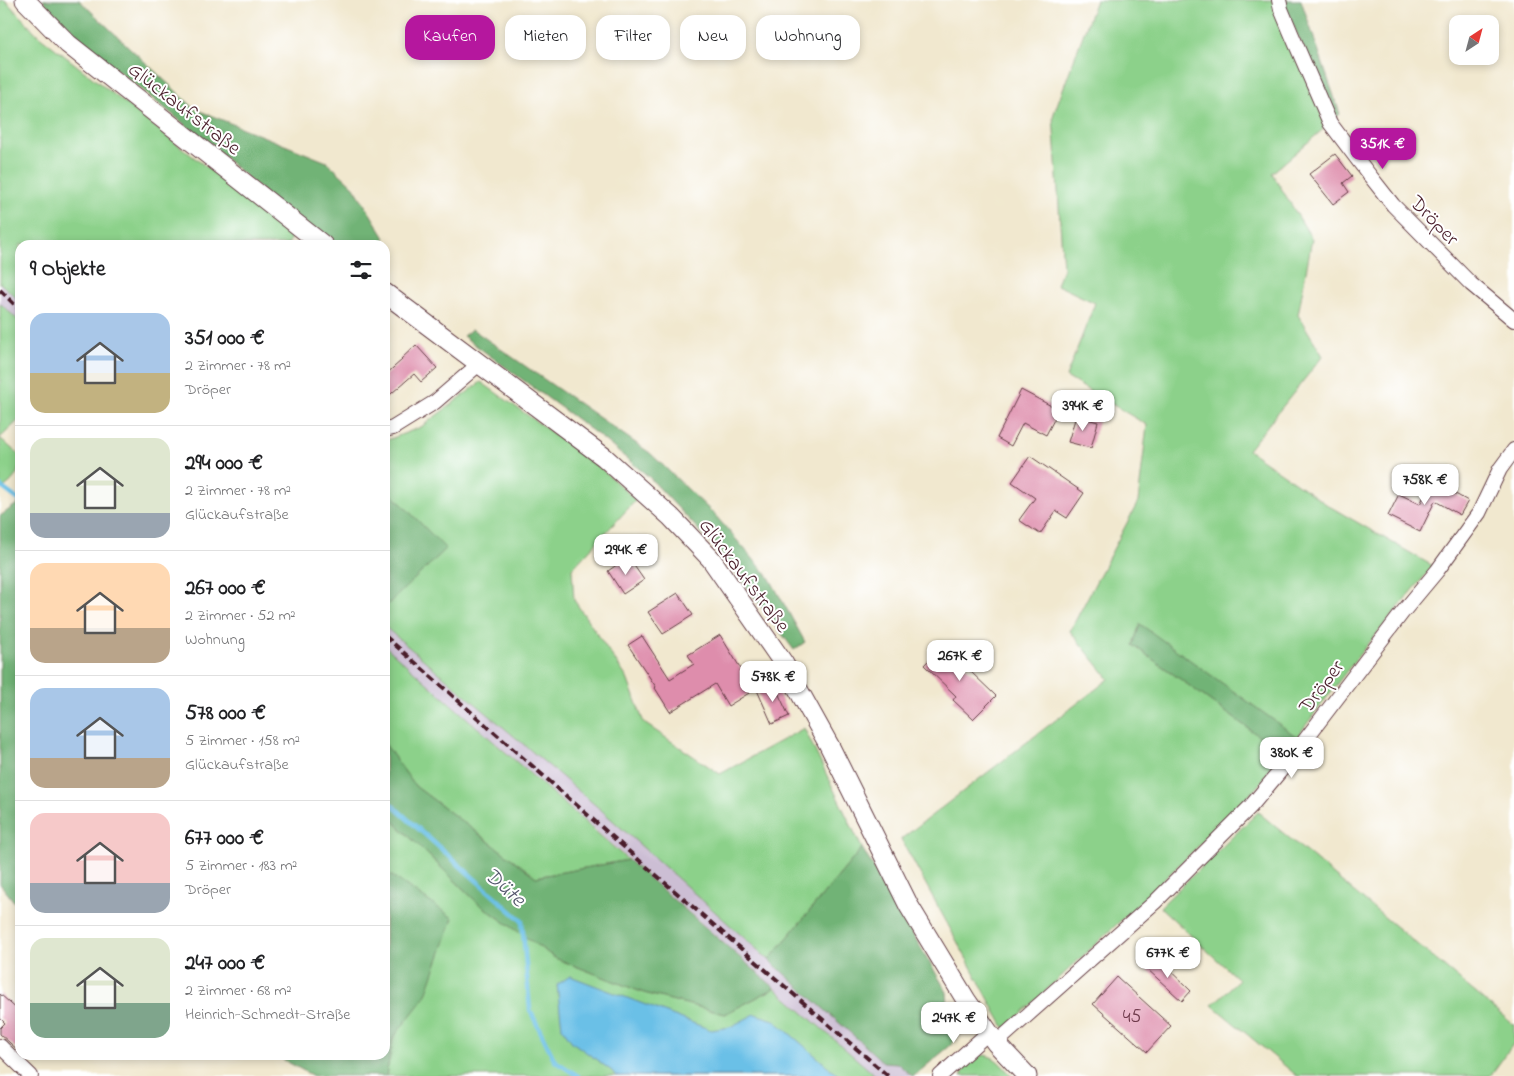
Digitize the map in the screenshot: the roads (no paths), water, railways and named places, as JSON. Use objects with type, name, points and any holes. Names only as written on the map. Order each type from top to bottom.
[{"type":"main road","name":"Glückaufstraße","points":[[25,0],[68,44],[317,240]]},
{"type":"main road","name":"Glückaufstraße","points":[[390,297],[604,457],[672,517],[711,559],[784,664],[828,745],[909,906],[992,1038],[1027,1076]]},
{"type":"street","name":"Dröper","points":[[1279,0],[1291,33],[1330,123],[1393,205],[1471,284],[1514,320]]},
{"type":"street","points":[[390,429],[436,402],[479,364]]},
{"type":"street","name":"Dröper","points":[[940,1076],[992,1038],[1155,902],[1251,806],[1292,757],[1402,613],[1437,571],[1479,513],[1500,469],[1514,450]]},
{"type":"street","points":[[0,1046],[31,1076]]},
{"type":"water","points":[[570,976],[711,1030],[730,1027],[755,1014],[774,1020],[839,1076],[616,1076],[612,1071],[572,1042],[562,1028],[557,985]]},
{"type":"waterway","name":"Düte","points":[[0,486],[15,497]]},
{"type":"waterway","name":"Düte","points":[[390,803],[522,921],[530,1010],[555,1061],[578,1076]]},
{"type":"railway","points":[[0,290],[15,305]]},
{"type":"railway","points":[[390,640],[641,862],[888,1076]]}]
